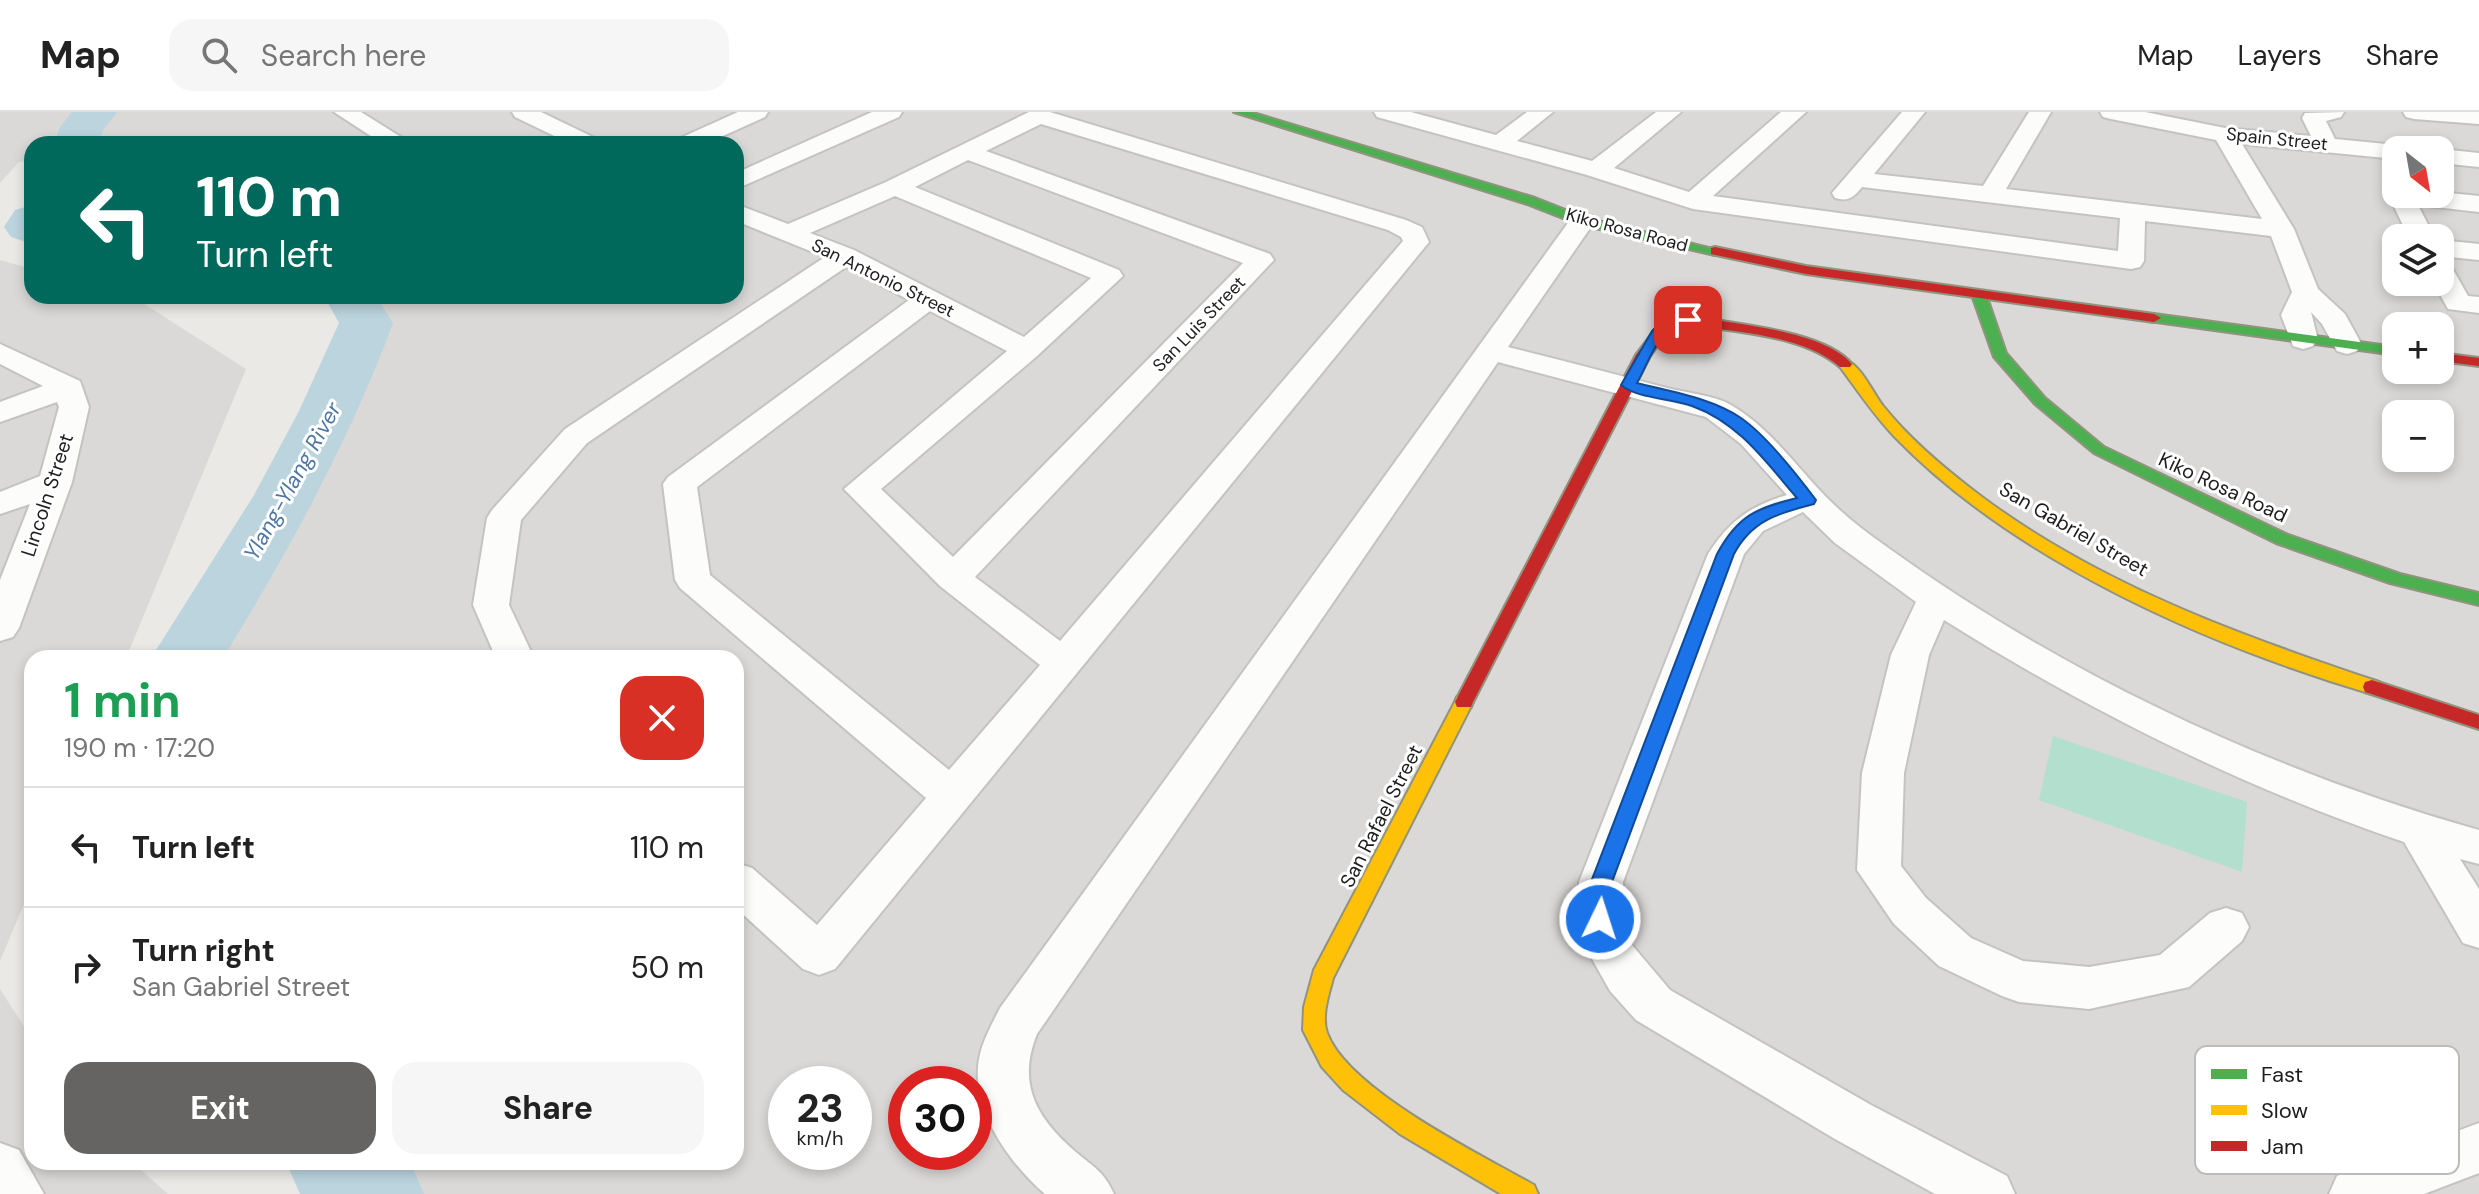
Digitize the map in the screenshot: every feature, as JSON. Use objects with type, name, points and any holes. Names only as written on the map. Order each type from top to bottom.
[{"type":"street","points":[[345,112],[386,136]]},
{"type":"street","points":[[523,112],[573,136]]},
{"type":"street","points":[[704,136],[757,112]]},
{"type":"street","points":[[744,178],[891,112]]},
{"type":"street","name":"Kiko Rosa Road","points":[[1239,112],[1531,201],[1582,221],[1806,270],[2382,349]]},
{"type":"street","points":[[1500,143],[1542,112]]},
{"type":"street","points":[[1596,170],[1670,112]]},
{"type":"street","points":[[1693,201],[1795,112]]},
{"type":"street","points":[[1815,219],[1858,179],[1914,112]]},
{"type":"street","points":[[1990,195],[2040,112]]},
{"type":"street","name":"Spain Street","points":[[2111,112],[2225,135],[2382,151]]},
{"type":"street","points":[[2326,144],[2313,118],[2333,112]]},
{"type":"street","points":[[2414,112],[2479,117]]},
{"type":"street","points":[[1401,114],[1693,201],[2131,261],[2133,211]]},
{"type":"street","points":[[744,888],[819,955],[1416,242],[1413,233],[1397,225],[1039,116],[895,187],[788,233]]},
{"type":"street","points":[[2225,135],[2281,229],[2306,292],[2335,320],[2347,345]]},
{"type":"street","name":"San Luis Street","points":[[953,578],[1261,260],[967,152]]},
{"type":"street","points":[[2454,157],[2479,160]]},
{"type":"street","points":[[1858,179],[2281,229]]},
{"type":"street","points":[[895,187],[1109,276],[1027,350],[861,489],[953,578],[1063,663]]},
{"type":"street","points":[[2454,200],[2479,204]]},
{"type":"street","name":"San Antonio Street","points":[[744,215],[845,256],[1027,350]]},
{"type":"street","points":[[1087,1194],[1030,1144],[1008,1102],[1003,1063],[1017,1023],[1582,221]]},
{"type":"street","points":[[2454,249],[2479,252]]},
{"type":"street","points":[[511,650],[491,605],[504,518],[576,436],[845,256]]},
{"type":"street","points":[[2303,340],[2295,315],[2306,292]]},
{"type":"street","name":"Kiko Rosa Road","points":[[1979,295],[1999,354],[2040,401],[2099,450],[2282,539],[2396,579],[2479,599]]},
{"type":"street","points":[[2454,296],[2458,303],[2479,305]]},
{"type":"street","points":[[927,300],[680,484],[693,580],[952,796]]},
{"type":"street","name":"San Gabriel Street","points":[[1628,385],[1657,334],[1676,321],[1701,322],[1827,349],[1844,363],[1884,417],[1910,444],[2005,520],[2095,571],[2188,616],[2302,663],[2479,722]]},
{"type":"street","points":[[1490,351],[1697,402],[1735,420],[1808,500],[1846,535],[2022,651],[2137,714],[2215,752],[2320,797],[2420,831],[2479,847]]},
{"type":"street","points":[[0,353],[69,387]]},
{"type":"street","points":[[2454,359],[2479,362]]},
{"type":"street","name":"San Rafael Street","points":[[1525,1194],[1361,1093],[1334,1065],[1317,1038],[1316,1006],[1322,977],[1628,385]]},
{"type":"street","points":[[0,413],[69,387]]},
{"type":"street","name":"Lincoln Street","points":[[3,612],[55,482],[74,407],[69,387]]},
{"type":"street","points":[[0,504],[55,482]]},
{"type":"street","points":[[1808,500],[1768,511],[1750,521],[1735,536],[1726,554],[1601,882],[1600,919],[1612,956],[1653,1005],[1839,1114],[1988,1194]]},
{"type":"street","points":[[1936,597],[1910,655],[1883,773],[1879,870],[1910,911],[1955,952],[2019,981],[2089,988],[2172,973],[2226,927]]},
{"type":"street","points":[[2420,831],[2479,929]]},
{"type":"street","points":[[2459,1155],[2479,1148]]},
{"type":"street","points":[[0,1168],[17,1194]]},
{"type":"street","points":[[2356,1194],[2409,1174]]},
{"type":"shaded area","points":[[0,112],[2479,112],[2479,1194],[373,1194],[345,1170],[744,1170],[744,650],[192,650],[262,541],[339,396],[366,323],[355,304],[744,304],[744,136],[24,136],[24,161],[19,162],[0,183]]},
{"type":"shaded area","points":[[0,260],[24,267],[24,304],[144,304],[246,369],[129,650],[24,650],[24,904],[0,961]]},
{"type":"shaded area","points":[[0,989],[24,1026],[24,1170],[141,1170],[168,1194],[0,1194]]},
{"type":"green space","points":[[2053,736],[2247,802],[2242,872],[2039,800]]},
{"type":"waterway","name":"Ylang-Ylang River","points":[[79,136],[82,127],[96,112]]},
{"type":"waterway","name":"Ylang-Ylang River","points":[[192,650],[308,454],[366,323],[355,304]]},
{"type":"waterway","name":"Ylang-Ylang River","points":[[345,1170],[373,1194]]},
{"type":"traffic: fast","points":[[1239,112],[1531,201],[1582,221],[1715,251]]},
{"type":"traffic: fast","points":[[1979,295],[1999,354],[2040,401],[2099,450],[2282,539],[2396,579],[2479,599]]},
{"type":"traffic: fast","points":[[2154,318],[2382,349]]},
{"type":"traffic: slow","points":[[1845,364],[1883,415],[1928,461],[2028,536],[2082,568],[2196,622],[2372,687]]},
{"type":"traffic: slow","points":[[1464,702],[1322,977],[1314,1023],[1317,1037],[1331,1060],[1352,1083],[1379,1105],[1441,1146],[1525,1194]]},
{"type":"traffic: jam","points":[[1715,251],[1806,270],[2154,318]]},
{"type":"traffic: jam","points":[[1464,702],[1643,355],[1665,326],[1679,321],[1697,321],[1810,343],[1832,353],[1845,364]]},
{"type":"traffic: jam","points":[[2454,359],[2479,362]]},
{"type":"traffic: jam","points":[[2372,687],[2479,722]]},
{"type":"route","points":[[1600,919],[1601,882],[1726,554],[1735,536],[1750,521],[1768,511],[1808,500],[1735,420],[1697,402],[1628,385],[1657,334],[1676,321],[1688,320]]}]
